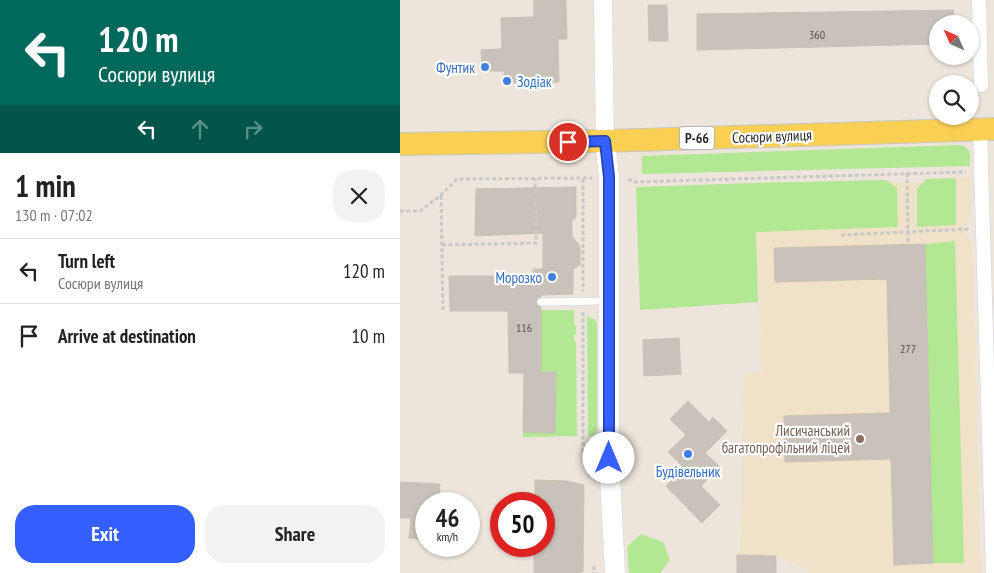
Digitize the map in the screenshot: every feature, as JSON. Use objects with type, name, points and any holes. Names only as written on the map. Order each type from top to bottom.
[{"type":"main road","name":"Сосюри вулиця","points":[[400,144],[605,141],[987,129]]},
{"type":"main road","points":[[605,141],[609,177],[609,458],[615,573]]},
{"type":"street","points":[[603,0],[605,141]]},
{"type":"street","points":[[979,0],[981,85]]},
{"type":"street","points":[[987,129],[981,172],[993,573]]},
{"type":"lane","points":[[541,302],[609,301]]},
{"type":"path","points":[[400,211],[420,211],[441,196],[457,179],[583,179],[622,176],[634,182],[981,172]]},
{"type":"path","points":[[907,173],[908,243]]},
{"type":"path","points":[[442,245],[536,243],[535,179]]},
{"type":"path","points":[[583,179],[583,458],[591,481]]},
{"type":"path","points":[[441,196],[443,310]]},
{"type":"path","points":[[840,235],[982,228]]},
{"type":"path","points":[[594,564],[594,573]]},
{"type":"shaded area","name":"Лисичанський багатопрофільний ліцей","points":[[971,177],[972,213],[965,224],[965,235],[972,243],[981,573],[808,573],[808,568],[776,556],[740,555],[744,374],[762,372],[755,183],[886,180],[890,182],[923,182],[927,179]]},
{"type":"green space","points":[[959,145],[968,150],[970,166],[642,174],[642,156]]},
{"type":"green space","points":[[956,178],[956,225],[917,227],[917,188],[927,179]]},
{"type":"green space","points":[[886,180],[897,188],[898,227],[756,232],[758,302],[640,310],[636,187]]},
{"type":"green space","points":[[955,241],[964,563],[933,563],[925,244]]},
{"type":"green space","points":[[541,310],[574,310],[574,325],[576,326],[574,341],[576,342],[577,436],[523,437],[523,432],[555,432],[556,373],[541,372]]},
{"type":"green space","points":[[587,316],[594,319],[597,324],[597,429],[595,434],[588,437]]},
{"type":"green space","points":[[641,534],[663,542],[670,560],[660,573],[629,573],[627,547]]},
{"type":"building","points":[[534,0],[566,0],[567,39],[558,39],[559,82],[505,83],[504,71],[482,71],[481,50],[502,49],[501,18],[534,17]]},
{"type":"building","points":[[648,5],[667,5],[668,41],[649,41]]},
{"type":"building","points":[[953,10],[953,15],[929,15],[929,44],[697,50],[697,14]]},
{"type":"building","points":[[576,187],[576,218],[572,220],[572,236],[580,246],[580,265],[573,269],[573,294],[541,295],[536,302],[541,307],[541,372],[556,372],[555,433],[523,432],[524,373],[509,373],[508,311],[450,311],[449,276],[533,276],[533,269],[543,269],[543,233],[475,236],[476,189]]},
{"type":"building","points":[[925,244],[933,563],[894,565],[891,459],[785,462],[784,416],[890,413],[887,279],[775,282],[774,248]]},
{"type":"building","points":[[679,338],[681,374],[644,376],[643,340]]},
{"type":"building","points":[[688,401],[709,422],[713,417],[727,431],[705,453],[720,467],[701,486],[720,505],[702,523],[666,486],[684,468],[668,452],[686,435],[670,419]]},
{"type":"building","points":[[535,480],[567,481],[584,485],[583,572],[534,573],[534,557],[555,557],[555,492],[535,492]]},
{"type":"building","points":[[400,482],[440,484],[440,492],[415,492],[415,539],[409,538],[411,518],[400,518]]},
{"type":"building","points":[[737,555],[776,556],[776,573],[737,573]]},
{"type":"place","name":"Фунтик","points":[[485,67]]},
{"type":"place","name":"Зодіак","points":[[507,81]]},
{"type":"place","name":"Морозко","points":[[552,277]]},
{"type":"place","name":"Лисичанський багатопрофільний ліцей","points":[[860,439]]},
{"type":"place","name":"Будівельник","points":[[688,454]]},
{"type":"route","points":[[568,142],[605,141],[609,177],[609,458]]}]
